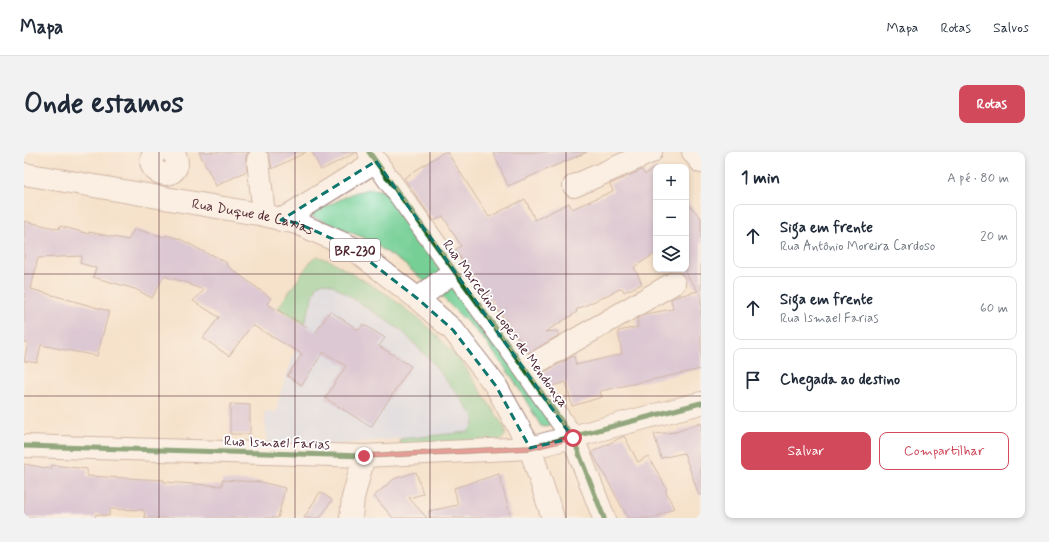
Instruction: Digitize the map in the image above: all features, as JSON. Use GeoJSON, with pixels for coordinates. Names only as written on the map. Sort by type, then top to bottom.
{"type":"FeatureCollection","features":[{"type":"Feature","properties":{"kind":"street"},"geometry":{"type":"LineString","coordinates":[[574,186],[651,152]]}},
{"type":"Feature","properties":{"kind":"street"},"geometry":{"type":"LineString","coordinates":[[693,152],[701,162]]}},
{"type":"Feature","properties":{"kind":"street"},"geometry":{"type":"LineString","coordinates":[[148,195],[168,157]]}},
{"type":"Feature","properties":{"kind":"street"},"geometry":{"type":"LineString","coordinates":[[258,160],[272,218],[372,157]]}},
{"type":"Feature","properties":{"kind":"street","name":"Rua Marcelino Lopes de Mendonça"},"geometry":{"type":"LineString","coordinates":[[372,157],[573,438],[604,518]]}},
{"type":"Feature","properties":{"kind":"street","name":"Rua Duque de Caxias"},"geometry":{"type":"LineString","coordinates":[[24,174],[148,195],[297,223],[351,247],[418,299],[452,330],[496,386],[530,448],[553,518]]}},
{"type":"Feature","properties":{"kind":"street"},"geometry":{"type":"LineString","coordinates":[[418,299],[454,271]]}},
{"type":"Feature","properties":{"kind":"street"},"geometry":{"type":"LineString","coordinates":[[525,369],[674,283]]}},
{"type":"Feature","properties":{"kind":"street","name":"Rua Ismael Farias"},"geometry":{"type":"LineString","coordinates":[[24,446],[364,456],[530,448],[573,438],[701,403]]}},
{"type":"Feature","properties":{"kind":"street"},"geometry":{"type":"LineString","coordinates":[[351,518],[353,498],[364,456]]}},
{"type":"Feature","properties":{"kind":"highlighted area"},"geometry":{"type":"Polygon","coordinates":[[[376,161],[573,438],[530,448],[496,386],[453,330],[418,299],[351,247],[297,223],[281,220],[376,161]]]}},
{"type":"Feature","properties":{"kind":"shaded area"},"geometry":{"type":"Polygon","coordinates":[[[324,282],[333,285],[402,331],[432,362],[473,415],[475,419],[472,428],[467,432],[269,451],[264,412],[277,412],[278,401],[317,285],[324,282]]]}},
{"type":"Feature","properties":{"kind":"green space"},"geometry":{"type":"Polygon","coordinates":[[[370,189],[380,190],[389,195],[551,420],[550,425],[546,427],[541,426],[512,377],[482,337],[436,291],[403,263],[367,239],[308,215],[356,192],[370,189]]]}},
{"type":"Feature","properties":{"kind":"green space"},"geometry":{"type":"Polygon","coordinates":[[[317,256],[331,261],[388,295],[431,329],[463,364],[505,428],[505,436],[496,445],[403,446],[400,443],[400,439],[467,432],[473,424],[473,415],[432,362],[402,331],[333,285],[324,282],[317,285],[304,324],[278,308],[312,259],[317,256]]]}},
{"type":"Feature","properties":{"kind":"building"},"geometry":{"type":"Polygon","coordinates":[[[199,152],[249,152],[246,155],[247,171],[216,186],[199,152]]]}},
{"type":"Feature","properties":{"kind":"building"},"geometry":{"type":"Polygon","coordinates":[[[267,152],[306,152],[272,169],[267,152]]]}},
{"type":"Feature","properties":{"kind":"building"},"geometry":{"type":"Polygon","coordinates":[[[312,152],[357,152],[321,170],[312,152]]]}},
{"type":"Feature","properties":{"kind":"building"},"geometry":{"type":"Polygon","coordinates":[[[444,152],[447,152],[489,217],[525,199],[535,220],[569,203],[572,209],[613,191],[610,184],[642,170],[645,175],[653,168],[653,255],[634,267],[642,284],[624,292],[622,288],[576,310],[577,312],[545,332],[556,331],[559,335],[529,353],[455,250],[461,246],[443,216],[434,221],[404,178],[444,152]]]}},
{"type":"Feature","properties":{"kind":"building"},"geometry":{"type":"Polygon","coordinates":[[[493,152],[587,152],[508,186],[493,152]]]}},
{"type":"Feature","properties":{"kind":"building"},"geometry":{"type":"Polygon","coordinates":[[[689,204],[701,218],[701,369],[600,391],[602,397],[572,406],[566,382],[552,386],[544,375],[544,372],[574,356],[576,365],[622,354],[618,331],[638,327],[637,319],[645,314],[673,309],[671,299],[698,291],[686,272],[689,272],[689,204]]]}},
{"type":"Feature","properties":{"kind":"building"},"geometry":{"type":"Polygon","coordinates":[[[24,221],[59,229],[60,226],[89,234],[89,232],[128,240],[134,229],[165,237],[166,235],[180,239],[227,263],[226,265],[271,298],[267,304],[316,332],[330,311],[359,330],[363,324],[385,338],[379,346],[411,366],[371,427],[325,398],[346,366],[323,352],[302,385],[287,376],[302,354],[252,325],[229,356],[203,338],[219,317],[193,301],[204,290],[190,285],[191,284],[164,276],[152,298],[135,289],[93,277],[96,268],[80,263],[82,256],[38,258],[31,289],[109,311],[97,356],[41,345],[37,363],[24,361],[28,343],[24,342],[24,221]]]}},
{"type":"Feature","properties":{"kind":"building"},"geometry":{"type":"Polygon","coordinates":[[[230,404],[250,405],[250,434],[230,434],[230,404]]]}},
{"type":"Feature","properties":{"kind":"building"},"geometry":{"type":"Polygon","coordinates":[[[701,423],[701,495],[699,495],[684,453],[661,458],[654,434],[676,432],[701,423]]]}},
{"type":"Feature","properties":{"kind":"building"},"geometry":{"type":"Polygon","coordinates":[[[624,436],[638,462],[648,456],[667,489],[665,490],[674,508],[654,518],[628,518],[592,452],[624,436]]]}},
{"type":"Feature","properties":{"kind":"building"},"geometry":{"type":"Polygon","coordinates":[[[24,464],[51,469],[52,465],[87,469],[87,476],[164,480],[164,482],[222,486],[222,480],[261,482],[285,488],[278,518],[145,518],[144,510],[110,509],[109,516],[96,514],[95,518],[24,518],[24,464]]]}},
{"type":"Feature","properties":{"kind":"building"},"geometry":{"type":"Polygon","coordinates":[[[416,472],[423,494],[409,498],[427,518],[393,518],[374,496],[394,479],[416,472]]]}},
{"type":"Feature","properties":{"kind":"building"},"geometry":{"type":"Polygon","coordinates":[[[499,474],[511,518],[429,518],[429,511],[458,505],[454,488],[499,474]]]}},
{"type":"Feature","properties":{"kind":"building"},"geometry":{"type":"Polygon","coordinates":[[[320,492],[332,500],[320,518],[304,518],[320,492]]]}},
{"type":"Feature","properties":{"kind":"cycle path"},"geometry":{"type":"LineString","coordinates":[[369,152],[573,438],[604,518]]}},
{"type":"Feature","properties":{"kind":"cycle path"},"geometry":{"type":"LineString","coordinates":[[24,446],[364,456],[530,448],[701,403]]}},
{"type":"Feature","properties":{"kind":"route"},"geometry":{"type":"LineString","coordinates":[[364,456],[530,448],[573,438]]}}]}
